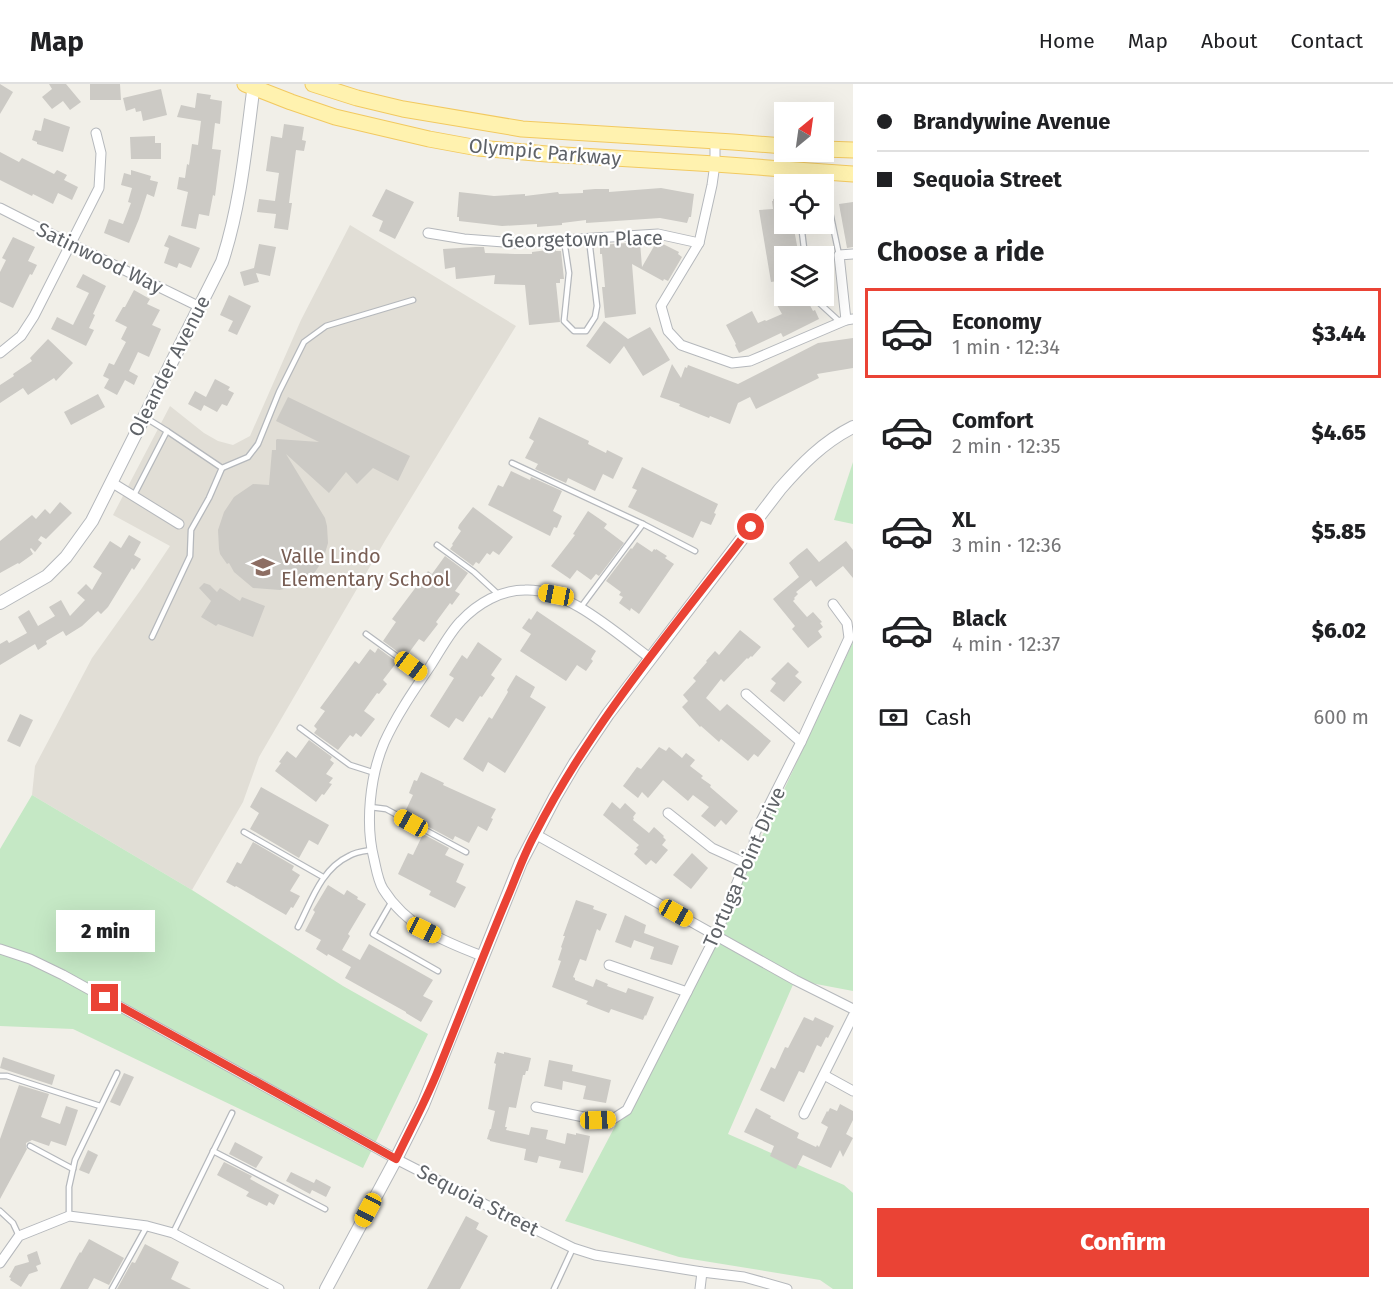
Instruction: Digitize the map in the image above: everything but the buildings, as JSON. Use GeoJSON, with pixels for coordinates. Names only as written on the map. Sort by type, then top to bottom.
{"type":"FeatureCollection","features":[{"type":"Feature","properties":{"kind":"main road","name":"Olympic Parkway"},"geometry":{"type":"LineString","coordinates":[[313,84],[403,109],[522,129],[774,145]]}},
{"type":"Feature","properties":{"kind":"main road","name":"Olympic Parkway"},"geometry":{"type":"LineString","coordinates":[[251,85],[335,117],[402,134],[468,146],[548,154],[853,174]]}},
{"type":"Feature","properties":{"kind":"main road"},"geometry":{"type":"LineString","coordinates":[[834,149],[853,150]]}},
{"type":"Feature","properties":{"kind":"street","name":"Oleander Avenue"},"geometry":{"type":"LineString","coordinates":[[0,603],[47,576],[66,556],[92,521],[222,262],[230,239],[242,174],[251,85]]}},
{"type":"Feature","properties":{"kind":"street"},"geometry":{"type":"LineString","coordinates":[[0,353],[21,336],[33,316],[99,188],[101,153],[96,133]]}},
{"type":"Feature","properties":{"kind":"street"},"geometry":{"type":"LineString","coordinates":[[715,141],[715,164],[699,243],[661,306],[668,331],[681,345],[732,363],[750,361],[846,320],[839,255],[853,254]]}},
{"type":"Feature","properties":{"kind":"street","name":"Satinwood Way"},"geometry":{"type":"LineString","coordinates":[[0,208],[200,307]]}},
{"type":"Feature","properties":{"kind":"street","name":"Georgetown Place"},"geometry":{"type":"LineString","coordinates":[[428,233],[464,239],[516,243],[658,234],[699,243]]}},
{"type":"Feature","properties":{"kind":"street"},"geometry":{"type":"LineString","coordinates":[[326,1289],[423,1105],[521,862],[575,763],[608,714],[780,489],[819,449],[853,427]]}},
{"type":"Feature","properties":{"kind":"street"},"geometry":{"type":"LineString","coordinates":[[111,482],[179,524]]}},
{"type":"Feature","properties":{"kind":"street"},"geometry":{"type":"LineString","coordinates":[[482,956],[424,930],[397,908],[381,887],[371,850],[368,817],[375,773],[384,744],[412,692],[460,621],[490,598],[527,589],[556,595],[580,607],[650,658]]}},
{"type":"Feature","properties":{"kind":"street","name":"Tortuga Point Drive"},"geometry":{"type":"LineString","coordinates":[[536,1107],[598,1120],[613,1119],[627,1110],[716,935],[754,844],[755,834],[849,638],[848,623],[833,604]]}},
{"type":"Feature","properties":{"kind":"street"},"geometry":{"type":"LineString","coordinates":[[746,694],[801,742]]}},
{"type":"Feature","properties":{"kind":"street"},"geometry":{"type":"LineString","coordinates":[[668,813],[712,848],[745,863]]}},
{"type":"Feature","properties":{"kind":"street"},"geometry":{"type":"LineString","coordinates":[[535,834],[795,980],[853,1009]]}},
{"type":"Feature","properties":{"kind":"street","name":"Sequoia Street"},"geometry":{"type":"LineString","coordinates":[[0,949],[30,959],[63,975],[396,1159],[573,1248],[595,1256],[744,1277],[785,1289]]}},
{"type":"Feature","properties":{"kind":"street"},"geometry":{"type":"LineString","coordinates":[[609,965],[687,992]]}},
{"type":"Feature","properties":{"kind":"street"},"geometry":{"type":"LineString","coordinates":[[804,1114],[853,1016]]}},
{"type":"Feature","properties":{"kind":"street"},"geometry":{"type":"LineString","coordinates":[[824,1075],[853,1091]]}},
{"type":"Feature","properties":{"kind":"street"},"geometry":{"type":"LineString","coordinates":[[0,1263],[19,1236],[69,1216],[147,1226],[173,1233],[279,1289]]}},
{"type":"Feature","properties":{"kind":"street"},"geometry":{"type":"LineString","coordinates":[[700,1289],[702,1272]]}},
{"type":"Feature","properties":{"kind":"lane"},"geometry":{"type":"LineString","coordinates":[[834,231],[839,255]]}},
{"type":"Feature","properties":{"kind":"lane"},"geometry":{"type":"LineString","coordinates":[[564,240],[569,273],[564,321],[574,331],[586,331],[596,317],[597,306],[589,239]]}},
{"type":"Feature","properties":{"kind":"lane"},"geometry":{"type":"LineString","coordinates":[[152,637],[190,556],[191,530],[222,468],[248,457],[258,444],[279,392],[304,342],[326,327],[413,300]]}},
{"type":"Feature","properties":{"kind":"lane"},"geometry":{"type":"LineString","coordinates":[[825,306],[846,320]]}},
{"type":"Feature","properties":{"kind":"lane"},"geometry":{"type":"LineString","coordinates":[[144,417],[222,468]]}},
{"type":"Feature","properties":{"kind":"lane"},"geometry":{"type":"LineString","coordinates":[[133,496],[167,431]]}},
{"type":"Feature","properties":{"kind":"lane"},"geometry":{"type":"LineString","coordinates":[[512,463],[695,551]]}},
{"type":"Feature","properties":{"kind":"lane"},"geometry":{"type":"LineString","coordinates":[[179,524],[191,530]]}},
{"type":"Feature","properties":{"kind":"lane"},"geometry":{"type":"LineString","coordinates":[[580,607],[643,524]]}},
{"type":"Feature","properties":{"kind":"lane"},"geometry":{"type":"LineString","coordinates":[[437,545],[474,572],[499,595]]}},
{"type":"Feature","properties":{"kind":"lane"},"geometry":{"type":"LineString","coordinates":[[366,634],[424,676]]}},
{"type":"Feature","properties":{"kind":"lane"},"geometry":{"type":"LineString","coordinates":[[300,728],[350,765],[375,773]]}},
{"type":"Feature","properties":{"kind":"lane"},"geometry":{"type":"LineString","coordinates":[[370,807],[386,809],[466,852]]}},
{"type":"Feature","properties":{"kind":"lane"},"geometry":{"type":"LineString","coordinates":[[244,832],[323,877]]}},
{"type":"Feature","properties":{"kind":"lane"},"geometry":{"type":"LineString","coordinates":[[298,927],[323,877],[336,864],[350,855],[371,850]]}},
{"type":"Feature","properties":{"kind":"lane"},"geometry":{"type":"LineString","coordinates":[[392,901],[373,934],[438,971]]}},
{"type":"Feature","properties":{"kind":"lane"},"geometry":{"type":"LineString","coordinates":[[69,1216],[69,1187],[75,1160],[117,1073]]}},
{"type":"Feature","properties":{"kind":"lane"},"geometry":{"type":"LineString","coordinates":[[0,1076],[7,1076],[100,1107]]}},
{"type":"Feature","properties":{"kind":"lane"},"geometry":{"type":"LineString","coordinates":[[173,1233],[232,1113]]}},
{"type":"Feature","properties":{"kind":"lane"},"geometry":{"type":"LineString","coordinates":[[30,1146],[73,1169]]}},
{"type":"Feature","properties":{"kind":"lane"},"geometry":{"type":"LineString","coordinates":[[213,1151],[325,1209]]}},
{"type":"Feature","properties":{"kind":"lane"},"geometry":{"type":"LineString","coordinates":[[0,1211],[13,1223],[19,1236]]}},
{"type":"Feature","properties":{"kind":"lane"},"geometry":{"type":"LineString","coordinates":[[112,1289],[147,1226]]}},
{"type":"Feature","properties":{"kind":"lane"},"geometry":{"type":"LineString","coordinates":[[554,1289],[573,1248]]}},
{"type":"Feature","properties":{"kind":"shaded area","name":"Valle Lindo Elementary School"},"geometry":{"type":"Polygon","coordinates":[[[350,225],[516,326],[386,539],[259,757],[243,802],[192,890],[32,795],[35,766],[92,658],[170,546],[113,515],[170,406],[218,441],[233,445],[250,436],[301,320],[350,225]]]}},
{"type":"Feature","properties":{"kind":"green space"},"geometry":{"type":"Polygon","coordinates":[[[853,462],[853,524],[834,520],[853,462]]]}},
{"type":"Feature","properties":{"kind":"green space"},"geometry":{"type":"Polygon","coordinates":[[[853,642],[853,991],[795,980],[728,1134],[844,1185],[853,1193],[853,1289],[833,1289],[820,1280],[679,1257],[565,1221],[716,935],[853,642]]]}},
{"type":"Feature","properties":{"kind":"green space"},"geometry":{"type":"Polygon","coordinates":[[[32,795],[192,890],[343,986],[428,1034],[363,1168],[73,1029],[0,1026],[0,849],[32,795]]]}},
{"type":"Feature","properties":{"kind":"place","name":"Valle Lindo Elementary School"},"geometry":{"type":"Point","coordinates":[263,567]}},
{"type":"Feature","properties":{"kind":"route"},"geometry":{"type":"LineString","coordinates":[[105,998],[396,1159],[437,1073],[521,862],[555,797],[608,714],[751,527]]}}]}
